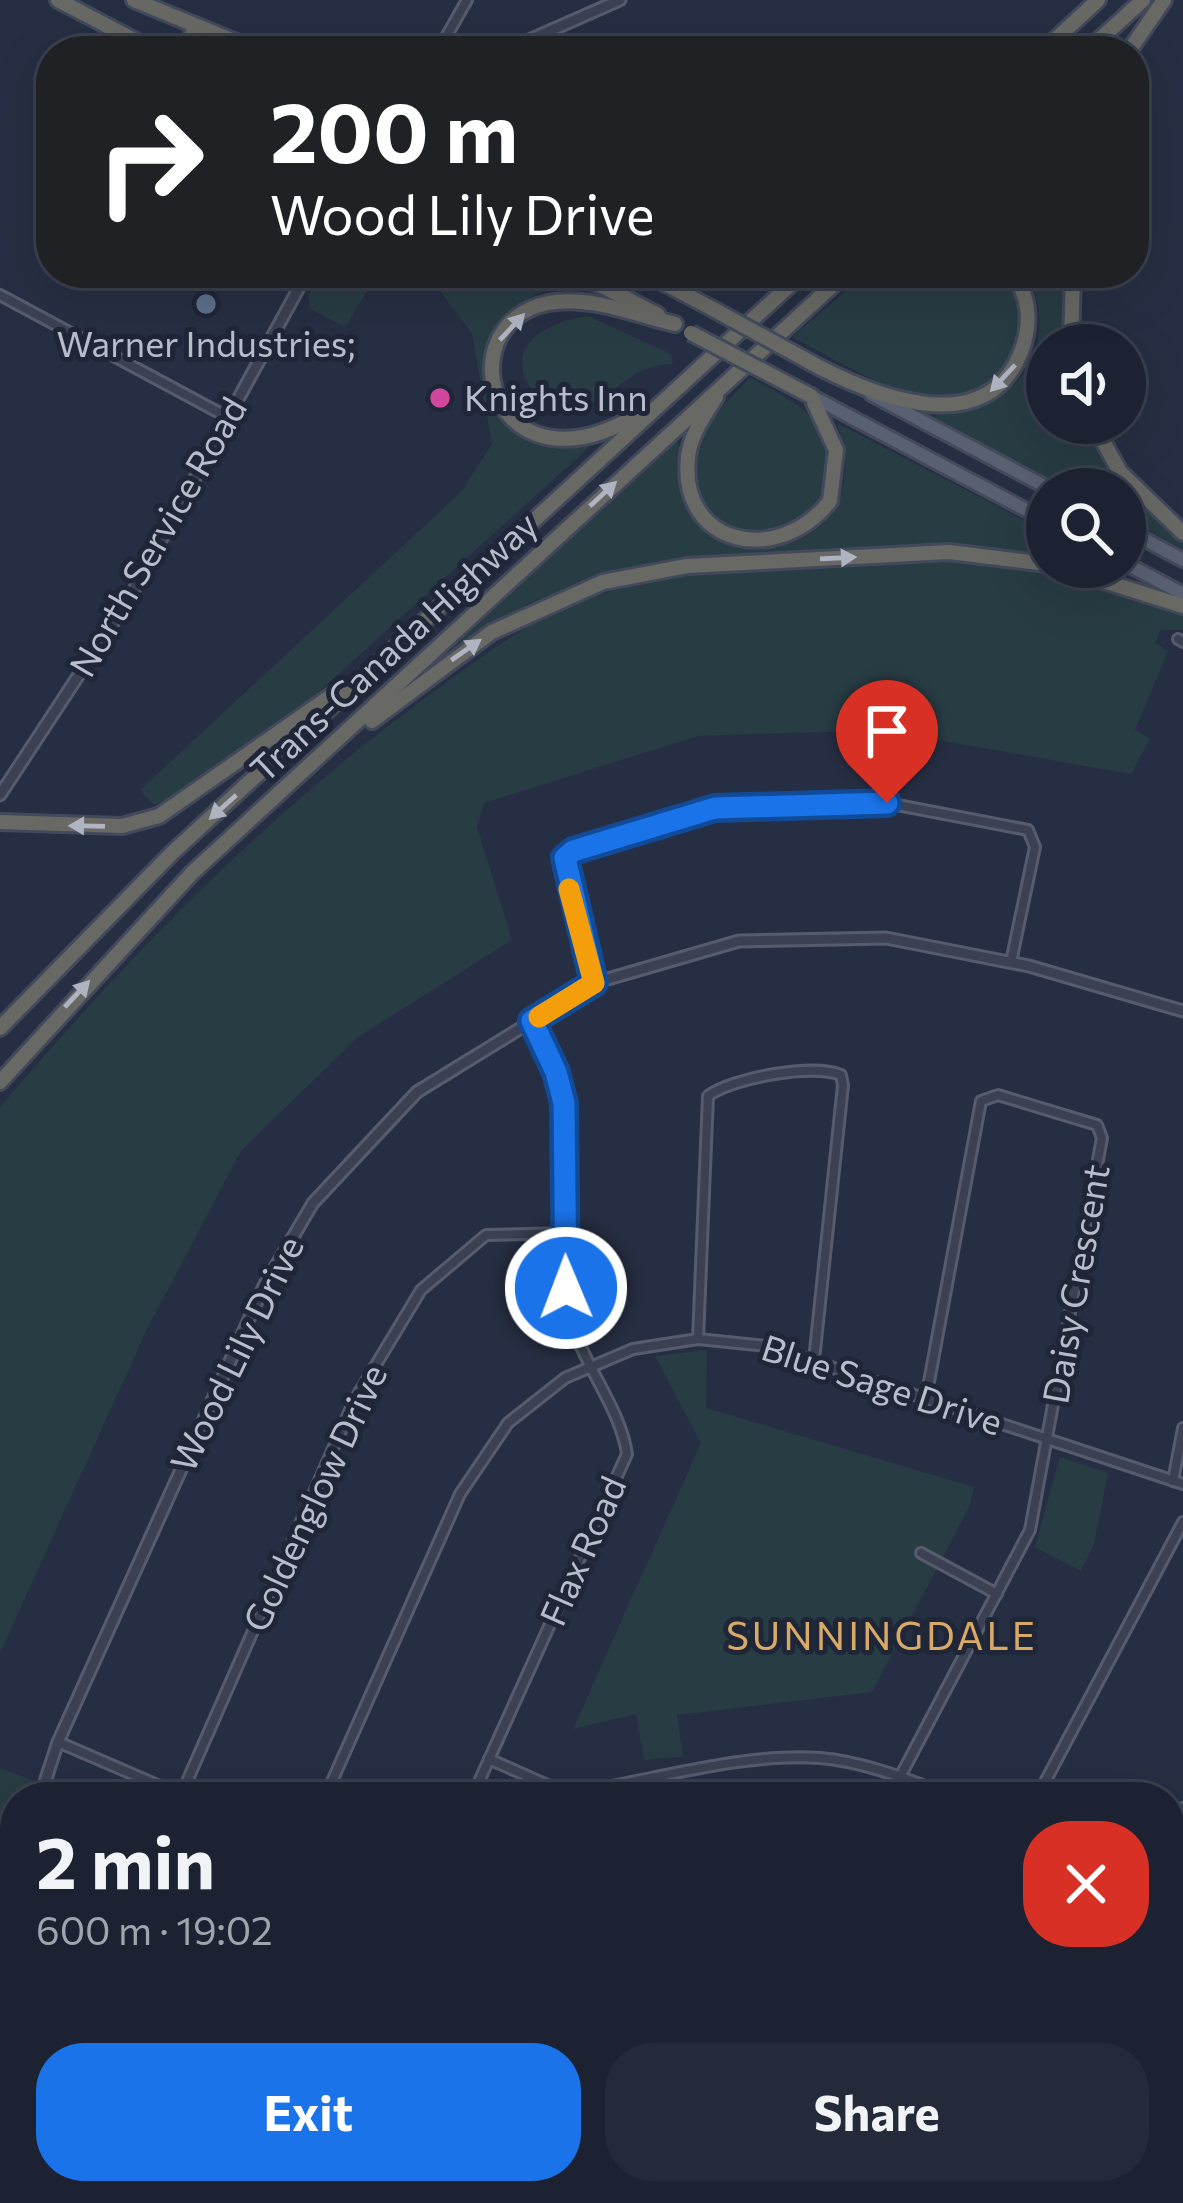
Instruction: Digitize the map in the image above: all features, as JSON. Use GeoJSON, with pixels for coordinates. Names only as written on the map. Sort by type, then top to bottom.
{"type":"FeatureCollection","features":[{"type":"Feature","properties":{"kind":"highway"},"geometry":{"type":"LineString","coordinates":[[58,0],[126,36]]}},
{"type":"Feature","properties":{"kind":"highway"},"geometry":{"type":"LineString","coordinates":[[131,0],[197,36]]}},
{"type":"Feature","properties":{"kind":"highway"},"geometry":{"type":"LineString","coordinates":[[131,0],[221,36]]}},
{"type":"Feature","properties":{"kind":"highway"},"geometry":{"type":"LineString","coordinates":[[1059,36],[1098,0]]}},
{"type":"Feature","properties":{"kind":"highway"},"geometry":{"type":"LineString","coordinates":[[1104,36],[1143,0]]}},
{"type":"Feature","properties":{"kind":"highway"},"geometry":{"type":"LineString","coordinates":[[1139,36],[1164,0]]}},
{"type":"Feature","properties":{"kind":"highway"},"geometry":{"type":"LineString","coordinates":[[606,288],[811,396],[836,450],[838,469],[830,501],[791,537],[745,540],[724,532],[692,494],[688,468],[693,438],[724,383]]}},
{"type":"Feature","properties":{"kind":"highway"},"geometry":{"type":"LineString","coordinates":[[673,288],[856,386],[933,406],[987,395],[1015,368],[1030,331],[1022,288]]}},
{"type":"Feature","properties":{"kind":"highway"},"geometry":{"type":"LineString","coordinates":[[689,288],[709,307]]}},
{"type":"Feature","properties":{"kind":"highway"},"geometry":{"type":"LineString","coordinates":[[754,319],[775,288]]}},
{"type":"Feature","properties":{"kind":"highway","name":"Trans-Canada Highway"},"geometry":{"type":"LineString","coordinates":[[0,1028],[171,854],[787,288]]}},
{"type":"Feature","properties":{"kind":"highway","name":"Trans-Canada Highway"},"geometry":{"type":"LineString","coordinates":[[0,1082],[192,872],[831,288]]}},
{"type":"Feature","properties":{"kind":"highway"},"geometry":{"type":"LineString","coordinates":[[1072,324],[1073,288]]}},
{"type":"Feature","properties":{"kind":"highway"},"geometry":{"type":"LineString","coordinates":[[674,392],[607,432],[562,442],[530,434],[518,424],[496,396],[492,378],[493,358],[505,331],[529,309],[551,302],[594,305],[675,324]]}},
{"type":"Feature","properties":{"kind":"highway"},"geometry":{"type":"LineString","coordinates":[[1105,444],[1120,472],[1183,533]]}},
{"type":"Feature","properties":{"kind":"highway"},"geometry":{"type":"LineString","coordinates":[[306,772],[492,632],[603,582],[687,566],[950,552],[1026,561]]}},
{"type":"Feature","properties":{"kind":"highway"},"geometry":{"type":"LineString","coordinates":[[1124,588],[1183,607]]}},
{"type":"Feature","properties":{"kind":"highway"},"geometry":{"type":"LineString","coordinates":[[0,822],[122,826],[159,816],[237,766],[400,645]]}},
{"type":"Feature","properties":{"kind":"main road"},"geometry":{"type":"LineString","coordinates":[[856,386],[1026,476]]}},
{"type":"Feature","properties":{"kind":"main road"},"geometry":{"type":"LineString","coordinates":[[811,396],[1026,510]]}},
{"type":"Feature","properties":{"kind":"main road"},"geometry":{"type":"LineString","coordinates":[[1146,540],[1183,560]]}},
{"type":"Feature","properties":{"kind":"main road"},"geometry":{"type":"LineString","coordinates":[[1146,574],[1183,594]]}},
{"type":"Feature","properties":{"kind":"street"},"geometry":{"type":"LineString","coordinates":[[446,36],[466,0]]}},
{"type":"Feature","properties":{"kind":"street"},"geometry":{"type":"LineString","coordinates":[[545,36],[620,0]]}},
{"type":"Feature","properties":{"kind":"street","name":"North Service Road"},"geometry":{"type":"LineString","coordinates":[[0,796],[130,597],[299,288]]}},
{"type":"Feature","properties":{"kind":"street"},"geometry":{"type":"LineString","coordinates":[[0,295],[229,418]]}},
{"type":"Feature","properties":{"kind":"street"},"geometry":{"type":"LineString","coordinates":[[594,983],[565,858],[573,851],[715,808],[887,803],[1028,830],[1035,848],[1011,962]]}},
{"type":"Feature","properties":{"kind":"street","name":"Wood Lily Drive"},"geometry":{"type":"LineString","coordinates":[[45,1782],[58,1742],[235,1342],[307,1211],[407,1099],[594,983],[739,940],[878,937],[1011,962],[1183,1010]]}},
{"type":"Feature","properties":{"kind":"street","name":"Flax Road"},"geometry":{"type":"LineString","coordinates":[[479,1782],[627,1454],[624,1435],[588,1365],[568,1302],[562,1087],[532,1021]]}},
{"type":"Feature","properties":{"kind":"street"},"geometry":{"type":"LineString","coordinates":[[698,1339],[708,1096],[768,1075],[830,1071],[841,1075],[844,1085],[814,1360]]}},
{"type":"Feature","properties":{"kind":"street","name":"Daisy Crescent"},"geometry":{"type":"LineString","coordinates":[[926,1398],[981,1101],[998,1095],[1092,1122],[1101,1128],[1102,1138],[1048,1438]]}},
{"type":"Feature","properties":{"kind":"street","name":"Goldenglow Drive"},"geometry":{"type":"LineString","coordinates":[[188,1782],[354,1401],[421,1290],[486,1235],[565,1233]]}},
{"type":"Feature","properties":{"kind":"street","name":"Blue Sage Drive"},"geometry":{"type":"LineString","coordinates":[[332,1782],[474,1467],[521,1410],[588,1365],[651,1344],[698,1339],[751,1342],[1178,1483]]}},
{"type":"Feature","properties":{"kind":"street"},"geometry":{"type":"LineString","coordinates":[[1178,1483],[1183,1428]]}},
{"type":"Feature","properties":{"kind":"street"},"geometry":{"type":"LineString","coordinates":[[900,1777],[1030,1530],[1048,1438]]}},
{"type":"Feature","properties":{"kind":"street"},"geometry":{"type":"LineString","coordinates":[[1045,1782],[1183,1522]]}},
{"type":"Feature","properties":{"kind":"street"},"geometry":{"type":"LineString","coordinates":[[921,1553],[997,1594]]}},
{"type":"Feature","properties":{"kind":"street"},"geometry":{"type":"LineString","coordinates":[[58,1742],[150,1782]]}},
{"type":"Feature","properties":{"kind":"street"},"geometry":{"type":"LineString","coordinates":[[635,1782],[792,1758],[837,1760],[914,1782]]}},
{"type":"Feature","properties":{"kind":"street"},"geometry":{"type":"LineString","coordinates":[[489,1759],[545,1782]]}},
{"type":"Feature","properties":{"kind":"shaded area"},"geometry":{"type":"Polygon","coordinates":[[[312,288],[370,288],[345,327],[310,309],[312,288]]]}},
{"type":"Feature","properties":{"kind":"shaded area"},"geometry":{"type":"Polygon","coordinates":[[[438,288],[562,288],[539,293],[512,310],[494,343],[494,361],[507,398],[531,432],[595,442],[303,706],[187,792],[154,805],[140,790],[461,492],[492,444],[472,334],[438,288]]]}},
{"type":"Feature","properties":{"kind":"shaded area"},"geometry":{"type":"Polygon","coordinates":[[[849,288],[1015,288],[1024,316],[1023,338],[1014,360],[991,384],[965,396],[936,398],[906,392],[792,337],[849,288]]]}},
{"type":"Feature","properties":{"kind":"shaded area"},"geometry":{"type":"Polygon","coordinates":[[[1033,288],[1066,288],[1067,324],[1039,324],[1033,288]]]}},
{"type":"Feature","properties":{"kind":"shaded area"},"geometry":{"type":"Polygon","coordinates":[[[588,316],[671,354],[673,364],[640,372],[590,404],[548,411],[526,380],[524,353],[550,327],[588,316]]]}},
{"type":"Feature","properties":{"kind":"shaded area"},"geometry":{"type":"Polygon","coordinates":[[[1026,370],[1026,444],[1097,444],[1111,468],[1029,468],[934,418],[992,400],[1026,370]]]}},
{"type":"Feature","properties":{"kind":"shaded area"},"geometry":{"type":"Polygon","coordinates":[[[750,377],[808,414],[824,439],[827,456],[827,476],[818,505],[799,523],[775,532],[749,531],[724,522],[705,505],[694,480],[699,440],[750,377]]]}},
{"type":"Feature","properties":{"kind":"shaded area"},"geometry":{"type":"Polygon","coordinates":[[[837,423],[1026,521],[1026,553],[919,545],[631,567],[530,602],[434,665],[677,441],[692,509],[714,533],[751,547],[790,543],[824,522],[843,485],[844,454],[837,423]]]}},
{"type":"Feature","properties":{"kind":"shaded area"},"geometry":{"type":"Polygon","coordinates":[[[1146,510],[1183,541],[1183,549],[1146,529],[1146,510]]]}},
{"type":"Feature","properties":{"kind":"shaded area"},"geometry":{"type":"Polygon","coordinates":[[[949,560],[1026,570],[1026,588],[1107,588],[1183,615],[1183,630],[1161,630],[1155,643],[1168,651],[1135,730],[1150,739],[1131,774],[881,730],[698,736],[484,803],[477,827],[512,940],[358,1037],[241,1151],[147,1329],[0,1653],[0,1107],[149,942],[254,839],[366,743],[477,660],[533,624],[615,590],[757,567],[949,560]]]}},
{"type":"Feature","properties":{"kind":"shaded area"},"geometry":{"type":"Polygon","coordinates":[[[707,1350],[706,1408],[974,1487],[969,1507],[872,1692],[677,1715],[683,1757],[644,1760],[636,1714],[573,1729],[701,1443],[655,1356],[707,1350]]]}},
{"type":"Feature","properties":{"kind":"shaded area"},"geometry":{"type":"Polygon","coordinates":[[[1060,1457],[1108,1473],[1094,1544],[1081,1571],[1035,1547],[1060,1457]]]}},
{"type":"Feature","properties":{"kind":"shaded area"},"geometry":{"type":"Polygon","coordinates":[[[0,1768],[33,1780],[33,1782],[0,1782],[0,1768]]]}},
{"type":"Feature","properties":{"kind":"slow traffic"},"geometry":{"type":"LineString","coordinates":[[539,1017],[594,983],[569,889]]}},
{"type":"Feature","properties":{"kind":"place","name":"Warner Industries;"},"geometry":{"type":"Point","coordinates":[206,304]}},
{"type":"Feature","properties":{"kind":"place","name":"Knights Inn"},"geometry":{"type":"Point","coordinates":[440,398]}},
{"type":"Feature","properties":{"kind":"district","name":"SUNNINGDALE"},"geometry":{"type":"Point","coordinates":[882,1636]}},
{"type":"Feature","properties":{"kind":"route"},"geometry":{"type":"LineString","coordinates":[[566,1288],[562,1087],[532,1021],[594,983],[564,871],[565,858],[573,851],[715,808],[887,803]]}}]}
